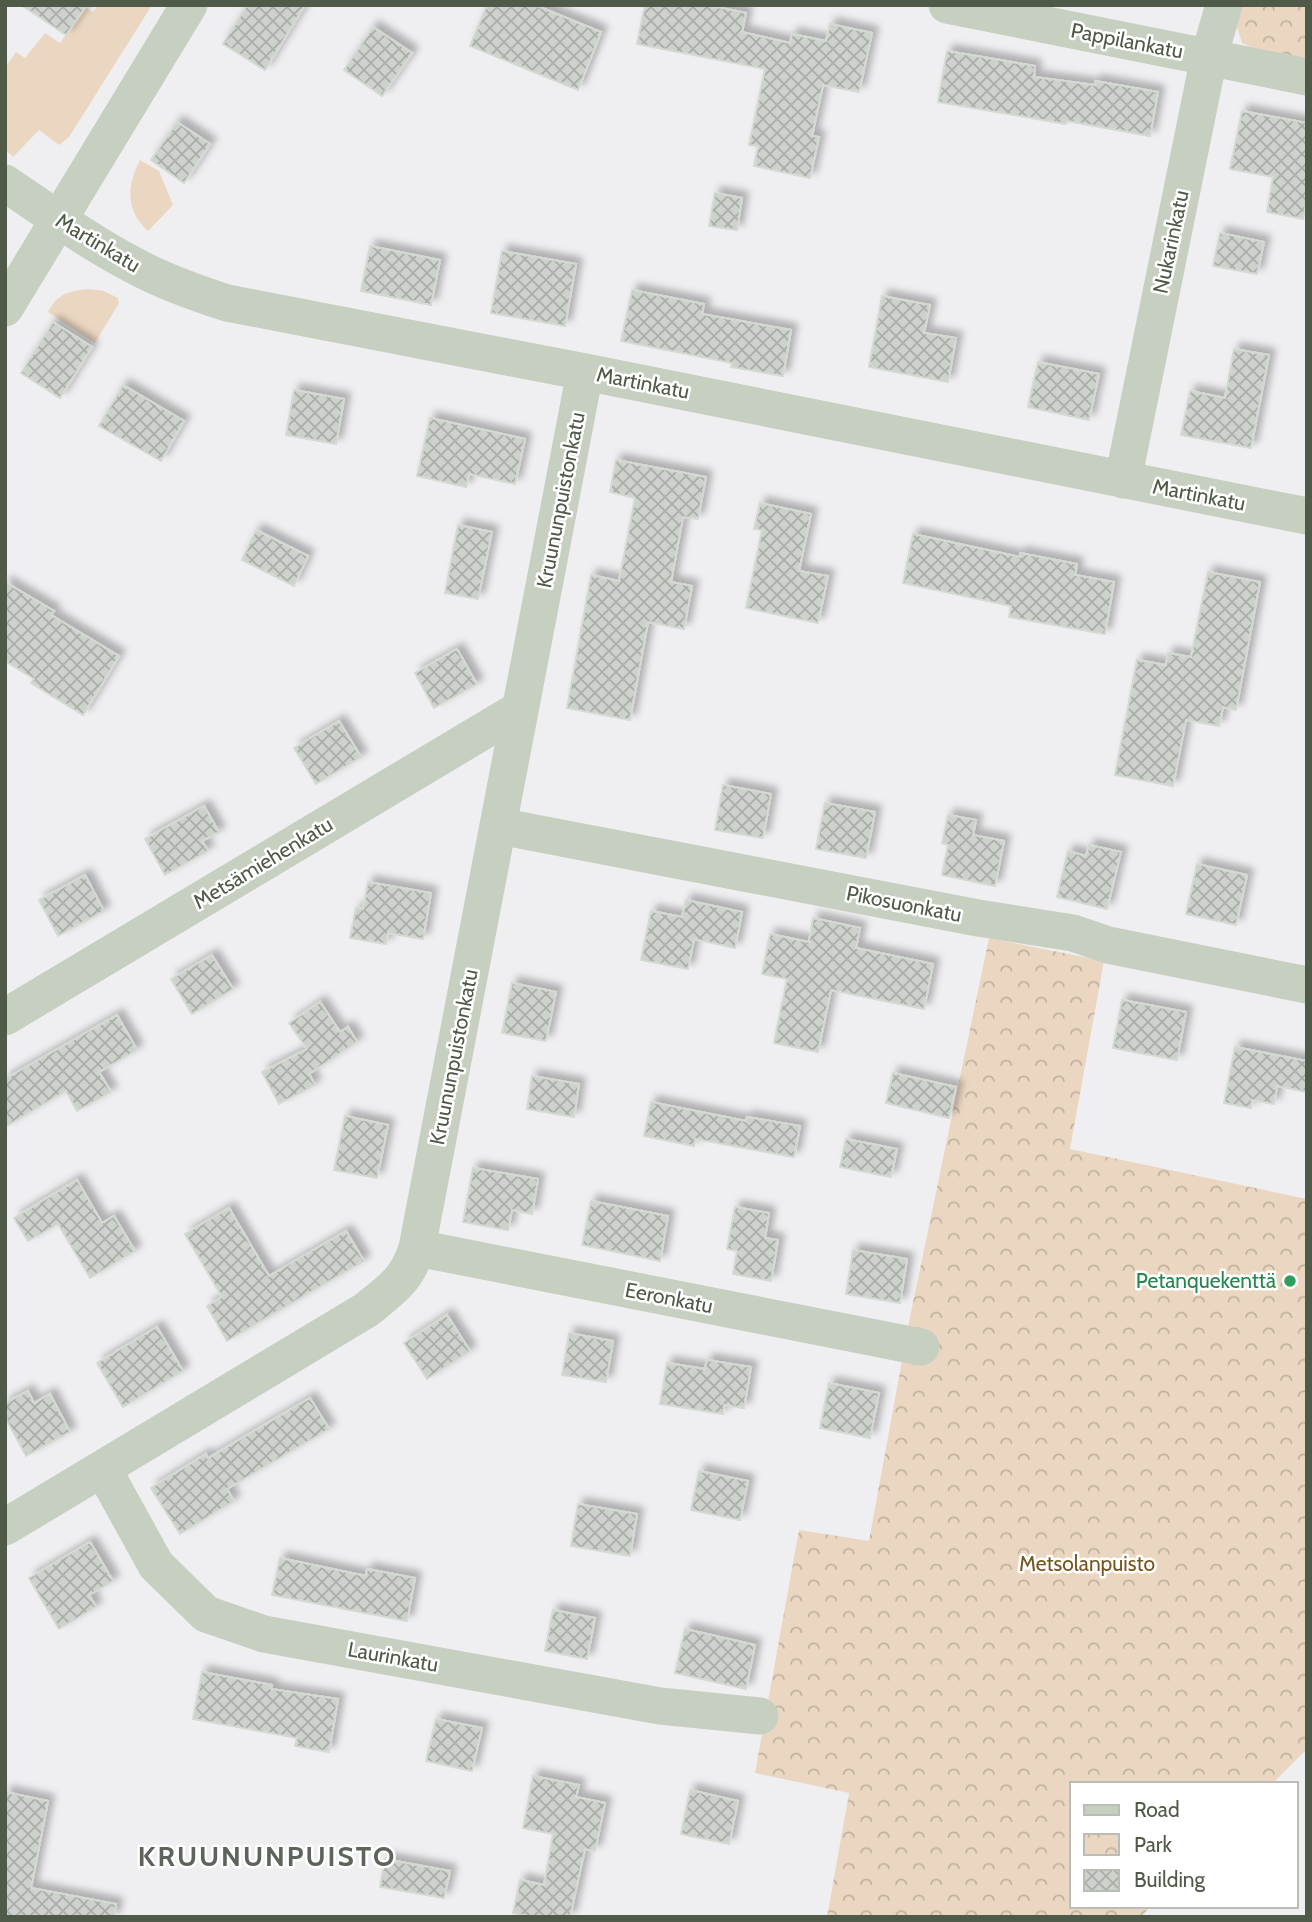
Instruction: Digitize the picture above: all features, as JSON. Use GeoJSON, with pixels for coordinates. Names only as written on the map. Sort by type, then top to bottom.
{"type":"FeatureCollection","features":[{"type":"Feature","properties":{"kind":"street"},"geometry":{"type":"LineString","coordinates":[[5,308],[189,5]]}},
{"type":"Feature","properties":{"kind":"street","name":"Pappilankatu"},"geometry":{"type":"LineString","coordinates":[[947,5],[1307,77]]}},
{"type":"Feature","properties":{"kind":"street","name":"Nukarinkatu"},"geometry":{"type":"LineString","coordinates":[[1123,480],[1209,57],[1224,5]]}},
{"type":"Feature","properties":{"kind":"street","name":"Martinkatu"},"geometry":{"type":"LineString","coordinates":[[5,183],[58,220],[138,268],[227,303],[1307,516]]}},
{"type":"Feature","properties":{"kind":"street","name":"Kruununpuistonkatu"},"geometry":{"type":"LineString","coordinates":[[5,1527],[366,1310],[397,1286],[411,1268],[499,826],[585,372]]}},
{"type":"Feature","properties":{"kind":"street","name":"Metsämiehenkatu"},"geometry":{"type":"LineString","coordinates":[[5,1017],[520,709]]}},
{"type":"Feature","properties":{"kind":"street","name":"Pikosuonkatu"},"geometry":{"type":"LineString","coordinates":[[499,826],[978,918],[1073,933],[1108,945],[1307,985]]}},
{"type":"Feature","properties":{"kind":"street","name":"Eeronkatu"},"geometry":{"type":"LineString","coordinates":[[417,1248],[920,1347]]}},
{"type":"Feature","properties":{"kind":"street","name":"Laurinkatu"},"geometry":{"type":"LineString","coordinates":[[103,1469],[156,1565],[206,1614],[264,1634],[660,1706],[761,1716]]}},
{"type":"Feature","properties":{"kind":"green space"},"geometry":{"type":"Polygon","coordinates":[[[98,5],[152,5],[69,137],[59,145],[39,130],[13,157],[5,149],[5,68],[16,52],[25,58],[45,33],[60,43],[85,7],[93,12],[98,5]]]}},
{"type":"Feature","properties":{"kind":"green space"},"geometry":{"type":"Polygon","coordinates":[[[1241,5],[1307,5],[1307,59],[1253,48],[1242,43],[1236,24],[1241,5]]]}},
{"type":"Feature","properties":{"kind":"green space"},"geometry":{"type":"Polygon","coordinates":[[[140,160],[159,171],[173,205],[148,231],[135,215],[130,197],[140,160]]]}},
{"type":"Feature","properties":{"kind":"green space"},"geometry":{"type":"Polygon","coordinates":[[[89,289],[104,291],[118,298],[119,303],[95,343],[48,312],[64,294],[89,289]]]}},
{"type":"Feature","properties":{"kind":"green space","name":"Metsolanpuisto"},"geometry":{"type":"Polygon","coordinates":[[[989,938],[1104,961],[1070,1149],[1307,1199],[1307,1749],[1274,1782],[1070,1782],[1070,1908],[1149,1908],[1141,1917],[827,1917],[849,1793],[755,1773],[799,1530],[869,1541],[910,1317],[989,938]]]}},
{"type":"Feature","properties":{"kind":"building"},"geometry":{"type":"Polygon","coordinates":[[[21,5],[87,5],[66,35],[21,5]]]}},
{"type":"Feature","properties":{"kind":"building"},"geometry":{"type":"Polygon","coordinates":[[[247,5],[305,5],[265,70],[223,44],[247,5]]]}},
{"type":"Feature","properties":{"kind":"building"},"geometry":{"type":"Polygon","coordinates":[[[487,5],[535,5],[601,32],[578,90],[470,46],[487,5]]]}},
{"type":"Feature","properties":{"kind":"building"},"geometry":{"type":"Polygon","coordinates":[[[645,5],[708,5],[746,13],[742,32],[790,43],[792,34],[826,41],[830,24],[872,33],[859,92],[823,85],[812,136],[819,137],[810,178],[754,166],[758,146],[749,145],[765,69],[637,44],[645,5]]]}},
{"type":"Feature","properties":{"kind":"building"},"geometry":{"type":"Polygon","coordinates":[[[373,27],[412,53],[382,96],[344,70],[373,27]]]}},
{"type":"Feature","properties":{"kind":"building"},"geometry":{"type":"Polygon","coordinates":[[[947,51],[1035,66],[1034,77],[1095,85],[1095,81],[1158,92],[1150,136],[938,102],[947,51]]]}},
{"type":"Feature","properties":{"kind":"building"},"geometry":{"type":"Polygon","coordinates":[[[1242,111],[1307,123],[1307,198],[1303,219],[1267,212],[1273,177],[1230,169],[1242,111]]]}},
{"type":"Feature","properties":{"kind":"building"},"geometry":{"type":"Polygon","coordinates":[[[177,122],[210,144],[184,183],[151,160],[177,122]]]}},
{"type":"Feature","properties":{"kind":"building"},"geometry":{"type":"Polygon","coordinates":[[[715,193],[742,198],[737,230],[709,226],[715,193]]]}},
{"type":"Feature","properties":{"kind":"building"},"geometry":{"type":"Polygon","coordinates":[[[1220,233],[1264,242],[1257,274],[1213,266],[1220,233]]]}},
{"type":"Feature","properties":{"kind":"building"},"geometry":{"type":"Polygon","coordinates":[[[370,246],[440,260],[431,305],[361,291],[370,246]]]}},
{"type":"Feature","properties":{"kind":"building"},"geometry":{"type":"Polygon","coordinates":[[[502,251],[576,264],[565,326],[491,313],[502,251]]]}},
{"type":"Feature","properties":{"kind":"building"},"geometry":{"type":"Polygon","coordinates":[[[632,290],[704,304],[702,314],[791,330],[783,376],[731,367],[732,363],[621,341],[632,290]]]}},
{"type":"Feature","properties":{"kind":"building"},"geometry":{"type":"Polygon","coordinates":[[[882,296],[930,305],[924,333],[956,338],[948,382],[869,367],[882,296]]]}},
{"type":"Feature","properties":{"kind":"building"},"geometry":{"type":"Polygon","coordinates":[[[53,322],[92,347],[60,398],[21,373],[53,322]]]}},
{"type":"Feature","properties":{"kind":"building"},"geometry":{"type":"Polygon","coordinates":[[[1234,349],[1269,355],[1251,448],[1181,435],[1190,391],[1225,398],[1234,349]]]}},
{"type":"Feature","properties":{"kind":"building"},"geometry":{"type":"Polygon","coordinates":[[[1038,362],[1099,374],[1089,420],[1028,407],[1038,362]]]}},
{"type":"Feature","properties":{"kind":"building"},"geometry":{"type":"Polygon","coordinates":[[[123,385],[184,421],[161,461],[99,426],[123,385]]]}},
{"type":"Feature","properties":{"kind":"building"},"geometry":{"type":"Polygon","coordinates":[[[294,390],[344,399],[336,444],[286,435],[294,390]]]}},
{"type":"Feature","properties":{"kind":"building"},"geometry":{"type":"Polygon","coordinates":[[[430,418],[525,439],[515,484],[469,474],[466,487],[417,476],[430,418]]]}},
{"type":"Feature","properties":{"kind":"building"},"geometry":{"type":"Polygon","coordinates":[[[616,460],[706,477],[698,519],[683,517],[671,582],[692,586],[684,629],[648,622],[630,720],[567,708],[591,575],[619,581],[635,498],[610,492],[616,460]]]}},
{"type":"Feature","properties":{"kind":"building"},"geometry":{"type":"Polygon","coordinates":[[[760,503],[811,514],[799,571],[828,576],[818,623],[746,608],[762,530],[754,529],[760,503]]]}},
{"type":"Feature","properties":{"kind":"building"},"geometry":{"type":"Polygon","coordinates":[[[458,525],[492,532],[478,599],[445,593],[458,525]]]}},
{"type":"Feature","properties":{"kind":"building"},"geometry":{"type":"Polygon","coordinates":[[[256,530],[308,556],[294,586],[242,560],[256,530]]]}},
{"type":"Feature","properties":{"kind":"building"},"geometry":{"type":"Polygon","coordinates":[[[913,534],[1020,557],[1020,553],[1077,564],[1075,575],[1114,582],[1105,634],[1009,617],[1011,606],[903,583],[913,534]]]}},
{"type":"Feature","properties":{"kind":"building"},"geometry":{"type":"Polygon","coordinates":[[[1208,572],[1260,582],[1236,710],[1223,707],[1219,726],[1186,720],[1173,786],[1115,775],[1137,660],[1166,665],[1168,653],[1191,657],[1208,572]]]}},
{"type":"Feature","properties":{"kind":"building"},"geometry":{"type":"Polygon","coordinates":[[[5,582],[54,611],[51,615],[119,656],[83,715],[31,683],[34,679],[5,661],[5,582]]]}},
{"type":"Feature","properties":{"kind":"building"},"geometry":{"type":"Polygon","coordinates":[[[457,649],[477,684],[434,708],[415,673],[457,649]]]}},
{"type":"Feature","properties":{"kind":"building"},"geometry":{"type":"Polygon","coordinates":[[[339,721],[361,757],[316,784],[294,748],[339,721]]]}},
{"type":"Feature","properties":{"kind":"building"},"geometry":{"type":"Polygon","coordinates":[[[723,785],[771,794],[763,838],[715,830],[723,785]]]}},
{"type":"Feature","properties":{"kind":"building"},"geometry":{"type":"Polygon","coordinates":[[[825,803],[875,812],[866,858],[816,849],[825,803]]]}},
{"type":"Feature","properties":{"kind":"building"},"geometry":{"type":"Polygon","coordinates":[[[204,806],[219,832],[202,841],[208,851],[165,875],[145,839],[204,806]]]}},
{"type":"Feature","properties":{"kind":"building"},"geometry":{"type":"Polygon","coordinates":[[[948,815],[976,820],[973,835],[1004,841],[995,886],[942,875],[948,845],[942,843],[948,815]]]}},
{"type":"Feature","properties":{"kind":"building"},"geometry":{"type":"Polygon","coordinates":[[[1089,845],[1121,852],[1107,909],[1057,897],[1068,851],[1086,856],[1089,845]]]}},
{"type":"Feature","properties":{"kind":"building"},"geometry":{"type":"Polygon","coordinates":[[[1197,864],[1247,875],[1236,925],[1186,914],[1197,864]]]}},
{"type":"Feature","properties":{"kind":"building"},"geometry":{"type":"Polygon","coordinates":[[[85,875],[104,911],[58,936],[39,900],[85,875]]]}},
{"type":"Feature","properties":{"kind":"building"},"geometry":{"type":"Polygon","coordinates":[[[368,882],[431,893],[423,939],[388,933],[386,944],[350,938],[356,908],[363,909],[368,882]]]}},
{"type":"Feature","properties":{"kind":"building"},"geometry":{"type":"Polygon","coordinates":[[[686,900],[742,912],[735,948],[694,939],[688,969],[641,960],[651,911],[682,917],[686,900]]]}},
{"type":"Feature","properties":{"kind":"building"},"geometry":{"type":"Polygon","coordinates":[[[813,918],[860,928],[856,948],[933,964],[924,1009],[831,990],[818,1052],[774,1043],[787,979],[762,974],[770,934],[809,942],[813,918]]]}},
{"type":"Feature","properties":{"kind":"building"},"geometry":{"type":"Polygon","coordinates":[[[212,955],[233,989],[192,1014],[171,979],[212,955]]]}},
{"type":"Feature","properties":{"kind":"building"},"geometry":{"type":"Polygon","coordinates":[[[512,983],[556,992],[546,1041],[502,1033],[512,983]]]}},
{"type":"Feature","properties":{"kind":"building"},"geometry":{"type":"Polygon","coordinates":[[[1122,1000],[1186,1012],[1177,1060],[1113,1048],[1122,1000]]]}},
{"type":"Feature","properties":{"kind":"building"},"geometry":{"type":"Polygon","coordinates":[[[320,1002],[340,1032],[348,1027],[357,1042],[309,1074],[315,1085],[279,1104],[262,1072],[307,1049],[289,1023],[320,1002]]]}},
{"type":"Feature","properties":{"kind":"building"},"geometry":{"type":"Polygon","coordinates":[[[117,1015],[137,1050],[99,1072],[111,1092],[77,1111],[66,1091],[5,1127],[5,1079],[117,1015]]]}},
{"type":"Feature","properties":{"kind":"building"},"geometry":{"type":"Polygon","coordinates":[[[1235,1047],[1307,1061],[1307,1092],[1277,1086],[1274,1104],[1252,1100],[1251,1108],[1224,1103],[1235,1047]]]}},
{"type":"Feature","properties":{"kind":"building"},"geometry":{"type":"Polygon","coordinates":[[[893,1073],[956,1087],[949,1118],[886,1103],[893,1073]]]}},
{"type":"Feature","properties":{"kind":"building"},"geometry":{"type":"Polygon","coordinates":[[[532,1076],[579,1084],[574,1117],[527,1109],[532,1076]]]}},
{"type":"Feature","properties":{"kind":"building"},"geometry":{"type":"Polygon","coordinates":[[[651,1102],[746,1121],[747,1117],[800,1126],[794,1157],[695,1139],[694,1146],[644,1136],[651,1102]]]}},
{"type":"Feature","properties":{"kind":"building"},"geometry":{"type":"Polygon","coordinates":[[[345,1116],[388,1125],[377,1178],[334,1170],[345,1116]]]}},
{"type":"Feature","properties":{"kind":"building"},"geometry":{"type":"Polygon","coordinates":[[[846,1139],[897,1149],[891,1177],[840,1167],[846,1139]]]}},
{"type":"Feature","properties":{"kind":"building"},"geometry":{"type":"Polygon","coordinates":[[[473,1168],[538,1179],[532,1214],[512,1210],[508,1230],[463,1222],[473,1168]]]}},
{"type":"Feature","properties":{"kind":"building"},"geometry":{"type":"Polygon","coordinates":[[[77,1180],[102,1223],[114,1216],[135,1251],[90,1278],[58,1224],[28,1241],[14,1218],[77,1180]]]}},
{"type":"Feature","properties":{"kind":"building"},"geometry":{"type":"Polygon","coordinates":[[[591,1201],[668,1216],[660,1261],[582,1245],[591,1201]]]}},
{"type":"Feature","properties":{"kind":"building"},"geometry":{"type":"Polygon","coordinates":[[[735,1207],[769,1213],[765,1238],[778,1240],[771,1281],[733,1274],[737,1251],[727,1249],[735,1207]]]}},
{"type":"Feature","properties":{"kind":"building"},"geometry":{"type":"Polygon","coordinates":[[[229,1208],[269,1276],[346,1231],[364,1261],[227,1341],[207,1306],[222,1297],[185,1234],[229,1208]]]}},
{"type":"Feature","properties":{"kind":"building"},"geometry":{"type":"Polygon","coordinates":[[[853,1250],[907,1259],[900,1303],[846,1294],[853,1250]]]}},
{"type":"Feature","properties":{"kind":"building"},"geometry":{"type":"Polygon","coordinates":[[[447,1315],[470,1351],[427,1379],[404,1343],[447,1315]]]}},
{"type":"Feature","properties":{"kind":"building"},"geometry":{"type":"Polygon","coordinates":[[[157,1327],[183,1371],[123,1407],[97,1363],[157,1327]]]}},
{"type":"Feature","properties":{"kind":"building"},"geometry":{"type":"Polygon","coordinates":[[[569,1333],[613,1341],[606,1382],[562,1375],[569,1333]]]}},
{"type":"Feature","properties":{"kind":"building"},"geometry":{"type":"Polygon","coordinates":[[[707,1360],[751,1367],[744,1408],[724,1405],[723,1414],[660,1404],[667,1363],[705,1369],[707,1360]]]}},
{"type":"Feature","properties":{"kind":"building"},"geometry":{"type":"Polygon","coordinates":[[[829,1383],[879,1393],[870,1438],[820,1428],[829,1383]]]}},
{"type":"Feature","properties":{"kind":"building"},"geometry":{"type":"Polygon","coordinates":[[[28,1391],[34,1403],[50,1394],[70,1432],[26,1456],[5,1417],[5,1403],[28,1391]]]}},
{"type":"Feature","properties":{"kind":"building"},"geometry":{"type":"Polygon","coordinates":[[[310,1398],[329,1429],[227,1489],[234,1501],[180,1534],[151,1488],[206,1454],[208,1458],[310,1398]]]}},
{"type":"Feature","properties":{"kind":"building"},"geometry":{"type":"Polygon","coordinates":[[[699,1471],[748,1481],[740,1520],[691,1510],[699,1471]]]}},
{"type":"Feature","properties":{"kind":"building"},"geometry":{"type":"Polygon","coordinates":[[[578,1504],[637,1514],[630,1556],[571,1546],[578,1504]]]}},
{"type":"Feature","properties":{"kind":"building"},"geometry":{"type":"Polygon","coordinates":[[[90,1542],[113,1581],[89,1595],[96,1607],[59,1629],[29,1578],[90,1542]]]}},
{"type":"Feature","properties":{"kind":"building"},"geometry":{"type":"Polygon","coordinates":[[[280,1558],[366,1576],[367,1569],[415,1578],[407,1621],[272,1595],[280,1558]]]}},
{"type":"Feature","properties":{"kind":"building"},"geometry":{"type":"Polygon","coordinates":[[[553,1610],[595,1618],[587,1659],[545,1651],[553,1610]]]}},
{"type":"Feature","properties":{"kind":"building"},"geometry":{"type":"Polygon","coordinates":[[[685,1629],[755,1645],[746,1689],[675,1673],[685,1629]]]}},
{"type":"Feature","properties":{"kind":"building"},"geometry":{"type":"Polygon","coordinates":[[[202,1672],[272,1685],[271,1689],[338,1699],[329,1752],[295,1746],[297,1738],[193,1719],[202,1672]]]}},
{"type":"Feature","properties":{"kind":"building"},"geometry":{"type":"Polygon","coordinates":[[[436,1719],[482,1728],[472,1771],[426,1761],[436,1719]]]}},
{"type":"Feature","properties":{"kind":"building"},"geometry":{"type":"Polygon","coordinates":[[[533,1776],[579,1785],[576,1797],[605,1803],[595,1851],[585,1849],[570,1917],[531,1917],[513,1913],[520,1880],[544,1885],[553,1834],[523,1828],[533,1776]]]}},
{"type":"Feature","properties":{"kind":"building"},"geometry":{"type":"Polygon","coordinates":[[[690,1790],[738,1801],[729,1844],[681,1834],[690,1790]]]}},
{"type":"Feature","properties":{"kind":"building"},"geometry":{"type":"Polygon","coordinates":[[[5,1792],[48,1801],[31,1888],[116,1904],[114,1917],[5,1917],[5,1792]]]}},
{"type":"Feature","properties":{"kind":"building"},"geometry":{"type":"Polygon","coordinates":[[[385,1859],[450,1871],[444,1898],[380,1887],[385,1859]]]}},
{"type":"Feature","properties":{"kind":"place","name":"Petanquekenttä"},"geometry":{"type":"Point","coordinates":[1290,1281]}},
{"type":"Feature","properties":{"kind":"district","name":"KRUUNUNPUISTO"},"geometry":{"type":"Point","coordinates":[267,1856]}}]}
